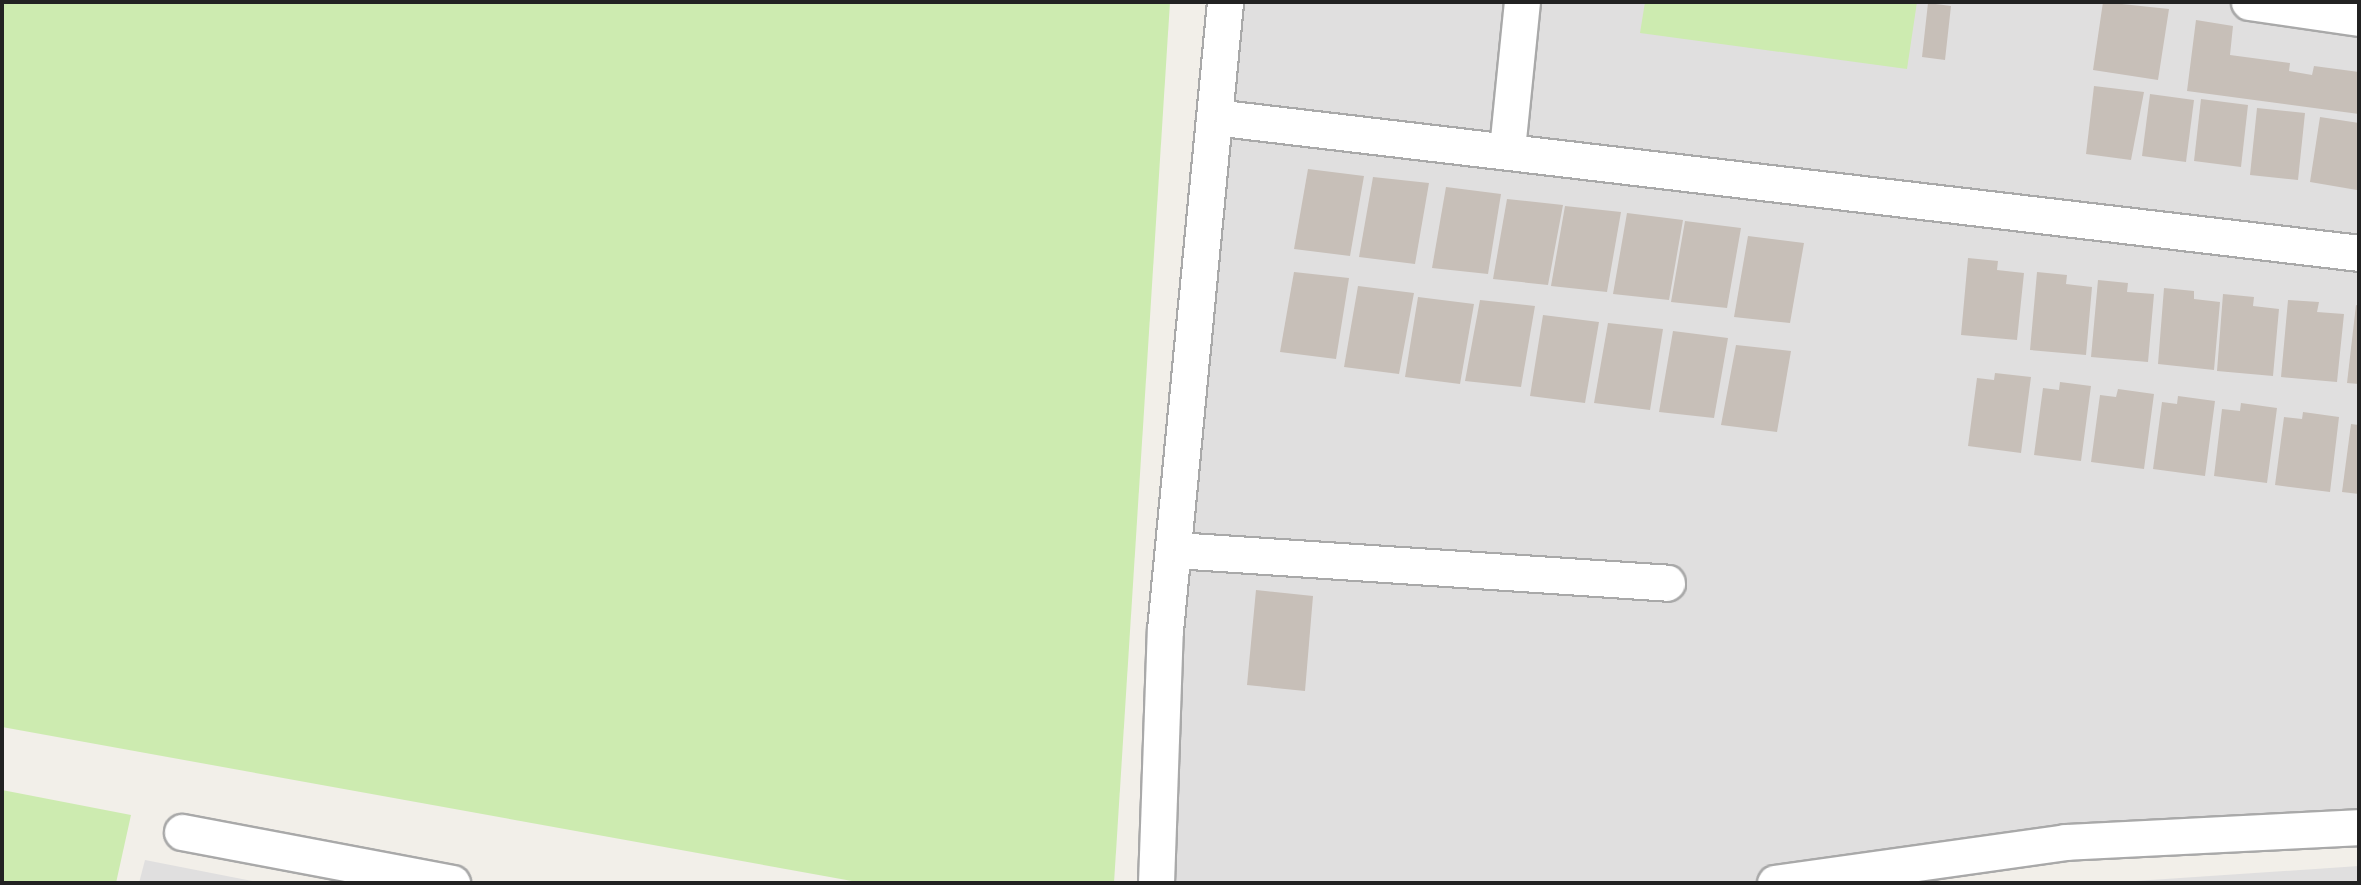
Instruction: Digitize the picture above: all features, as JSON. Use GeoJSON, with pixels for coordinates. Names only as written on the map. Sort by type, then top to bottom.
{"type":"FeatureCollection","features":[{"type":"Feature","properties":{"kind":"street"},"geometry":{"type":"LineString","coordinates":[[1156,883],[1165,630],[1175,550],[1225,2]]}},
{"type":"Feature","properties":{"kind":"street"},"geometry":{"type":"LineString","coordinates":[[1507,149],[1522,2]]}},
{"type":"Feature","properties":{"kind":"street"},"geometry":{"type":"LineString","coordinates":[[2249,2],[2359,18]]}},
{"type":"Feature","properties":{"kind":"street"},"geometry":{"type":"LineString","coordinates":[[1214,117],[1507,149],[2359,253]]}},
{"type":"Feature","properties":{"kind":"street"},"geometry":{"type":"LineString","coordinates":[[1175,550],[1667,583]]}},
{"type":"Feature","properties":{"kind":"street"},"geometry":{"type":"LineString","coordinates":[[1775,883],[2065,842],[2359,827]]}},
{"type":"Feature","properties":{"kind":"street"},"geometry":{"type":"LineString","coordinates":[[182,832],[408,879],[452,883]]}},
{"type":"Feature","properties":{"kind":"shaded area"},"geometry":{"type":"Polygon","coordinates":[[[1230,2],[2359,2],[2359,817],[1749,883],[1174,883],[1183,621],[1230,2]]]}},
{"type":"Feature","properties":{"kind":"shaded area"},"geometry":{"type":"Polygon","coordinates":[[[145,860],[262,883],[139,883],[145,860]]]}},
{"type":"Feature","properties":{"kind":"shaded area"},"geometry":{"type":"Polygon","coordinates":[[[2359,866],[2359,883],[2106,883],[2359,866]]]}},
{"type":"Feature","properties":{"kind":"green space"},"geometry":{"type":"Polygon","coordinates":[[[2,2],[1170,2],[1114,883],[863,883],[2,727],[2,2]]]}},
{"type":"Feature","properties":{"kind":"green space"},"geometry":{"type":"Polygon","coordinates":[[[1645,2],[1917,2],[1907,69],[1640,33],[1645,2]]]}},
{"type":"Feature","properties":{"kind":"green space"},"geometry":{"type":"Polygon","coordinates":[[[2,790],[131,815],[116,883],[2,883],[2,790]]]}},
{"type":"Feature","properties":{"kind":"building"},"geometry":{"type":"Polygon","coordinates":[[[2103,2],[2169,9],[2158,80],[2093,70],[2103,2]]]}},
{"type":"Feature","properties":{"kind":"building"},"geometry":{"type":"Polygon","coordinates":[[[1928,3],[1951,6],[1945,60],[1922,57],[1928,3]]]}},
{"type":"Feature","properties":{"kind":"building"},"geometry":{"type":"Polygon","coordinates":[[[2196,20],[2233,26],[2230,55],[2290,63],[2289,71],[2312,75],[2314,66],[2359,72],[2359,114],[2187,91],[2196,20]]]}},
{"type":"Feature","properties":{"kind":"building"},"geometry":{"type":"Polygon","coordinates":[[[2094,86],[2144,92],[2131,160],[2086,154],[2094,86]]]}},
{"type":"Feature","properties":{"kind":"building"},"geometry":{"type":"Polygon","coordinates":[[[2150,94],[2194,100],[2186,162],[2142,156],[2150,94]]]}},
{"type":"Feature","properties":{"kind":"building"},"geometry":{"type":"Polygon","coordinates":[[[2201,99],[2248,105],[2241,167],[2194,161],[2201,99]]]}},
{"type":"Feature","properties":{"kind":"building"},"geometry":{"type":"Polygon","coordinates":[[[2257,108],[2305,113],[2298,180],[2250,175],[2257,108]]]}},
{"type":"Feature","properties":{"kind":"building"},"geometry":{"type":"Polygon","coordinates":[[[2320,117],[2359,123],[2357,190],[2310,182],[2320,117]]]}},
{"type":"Feature","properties":{"kind":"building"},"geometry":{"type":"Polygon","coordinates":[[[1308,169],[1364,176],[1350,256],[1294,249],[1308,169]]]}},
{"type":"Feature","properties":{"kind":"building"},"geometry":{"type":"Polygon","coordinates":[[[1373,177],[1429,183],[1415,264],[1359,257],[1373,177]]]}},
{"type":"Feature","properties":{"kind":"building"},"geometry":{"type":"Polygon","coordinates":[[[1446,187],[1501,194],[1488,274],[1432,268],[1446,187]]]}},
{"type":"Feature","properties":{"kind":"building"},"geometry":{"type":"Polygon","coordinates":[[[1507,199],[1563,205],[1548,285],[1493,279],[1507,199]]]}},
{"type":"Feature","properties":{"kind":"building"},"geometry":{"type":"Polygon","coordinates":[[[1565,206],[1621,212],[1607,292],[1551,286],[1565,206]]]}},
{"type":"Feature","properties":{"kind":"building"},"geometry":{"type":"Polygon","coordinates":[[[1627,213],[1683,220],[1669,300],[1613,294],[1627,213]]]}},
{"type":"Feature","properties":{"kind":"building"},"geometry":{"type":"Polygon","coordinates":[[[1685,221],[1741,228],[1727,308],[1671,302],[1685,221]]]}},
{"type":"Feature","properties":{"kind":"building"},"geometry":{"type":"Polygon","coordinates":[[[1748,236],[1804,243],[1790,323],[1734,317],[1748,236]]]}},
{"type":"Feature","properties":{"kind":"building"},"geometry":{"type":"Polygon","coordinates":[[[1968,258],[1998,261],[1997,270],[2024,273],[2017,340],[1961,335],[1968,258]]]}},
{"type":"Feature","properties":{"kind":"building"},"geometry":{"type":"Polygon","coordinates":[[[1294,272],[1349,278],[1336,359],[1280,352],[1294,272]]]}},
{"type":"Feature","properties":{"kind":"building"},"geometry":{"type":"Polygon","coordinates":[[[2037,272],[2067,275],[2066,284],[2092,287],[2086,355],[2030,350],[2037,272]]]}},
{"type":"Feature","properties":{"kind":"building"},"geometry":{"type":"Polygon","coordinates":[[[2098,280],[2128,283],[2127,292],[2154,294],[2148,362],[2091,357],[2098,280]]]}},
{"type":"Feature","properties":{"kind":"building"},"geometry":{"type":"Polygon","coordinates":[[[1358,286],[1414,293],[1399,374],[1344,367],[1358,286]]]}},
{"type":"Feature","properties":{"kind":"building"},"geometry":{"type":"Polygon","coordinates":[[[2164,288],[2194,291],[2194,299],[2220,302],[2214,370],[2158,364],[2164,288]]]}},
{"type":"Feature","properties":{"kind":"building"},"geometry":{"type":"Polygon","coordinates":[[[2223,294],[2254,297],[2253,306],[2279,309],[2273,376],[2217,371],[2223,294]]]}},
{"type":"Feature","properties":{"kind":"building"},"geometry":{"type":"Polygon","coordinates":[[[1418,297],[1474,304],[1460,384],[1405,377],[1418,297]]]}},
{"type":"Feature","properties":{"kind":"building"},"geometry":{"type":"Polygon","coordinates":[[[1480,300],[1535,306],[1521,387],[1465,381],[1480,300]]]}},
{"type":"Feature","properties":{"kind":"building"},"geometry":{"type":"Polygon","coordinates":[[[2288,300],[2319,302],[2317,312],[2344,314],[2337,382],[2281,377],[2288,300]]]}},
{"type":"Feature","properties":{"kind":"building"},"geometry":{"type":"Polygon","coordinates":[[[2356,305],[2359,306],[2359,384],[2347,383],[2356,305]]]}},
{"type":"Feature","properties":{"kind":"building"},"geometry":{"type":"Polygon","coordinates":[[[1543,315],[1599,322],[1585,403],[1530,396],[1543,315]]]}},
{"type":"Feature","properties":{"kind":"building"},"geometry":{"type":"Polygon","coordinates":[[[1608,323],[1663,329],[1650,410],[1594,403],[1608,323]]]}},
{"type":"Feature","properties":{"kind":"building"},"geometry":{"type":"Polygon","coordinates":[[[1673,331],[1728,338],[1714,418],[1659,412],[1673,331]]]}},
{"type":"Feature","properties":{"kind":"building"},"geometry":{"type":"Polygon","coordinates":[[[1736,345],[1791,351],[1777,432],[1721,425],[1736,345]]]}},
{"type":"Feature","properties":{"kind":"building"},"geometry":{"type":"Polygon","coordinates":[[[1995,373],[2031,377],[2021,453],[1968,446],[1977,378],[1994,380],[1995,373]]]}},
{"type":"Feature","properties":{"kind":"building"},"geometry":{"type":"Polygon","coordinates":[[[2060,382],[2091,386],[2081,461],[2034,455],[2043,388],[2059,390],[2060,382]]]}},
{"type":"Feature","properties":{"kind":"building"},"geometry":{"type":"Polygon","coordinates":[[[2118,389],[2154,394],[2144,469],[2091,462],[2100,395],[2116,397],[2118,389]]]}},
{"type":"Feature","properties":{"kind":"building"},"geometry":{"type":"Polygon","coordinates":[[[2178,396],[2215,401],[2205,476],[2153,469],[2162,402],[2177,404],[2178,396]]]}},
{"type":"Feature","properties":{"kind":"building"},"geometry":{"type":"Polygon","coordinates":[[[2241,403],[2277,408],[2267,483],[2214,476],[2222,409],[2240,411],[2241,403]]]}},
{"type":"Feature","properties":{"kind":"building"},"geometry":{"type":"Polygon","coordinates":[[[2303,412],[2339,417],[2330,492],[2275,485],[2284,417],[2302,419],[2303,412]]]}},
{"type":"Feature","properties":{"kind":"building"},"geometry":{"type":"Polygon","coordinates":[[[2351,424],[2359,425],[2359,494],[2342,492],[2351,424]]]}},
{"type":"Feature","properties":{"kind":"building"},"geometry":{"type":"Polygon","coordinates":[[[1256,590],[1313,596],[1305,691],[1247,685],[1256,590]]]}}]}
